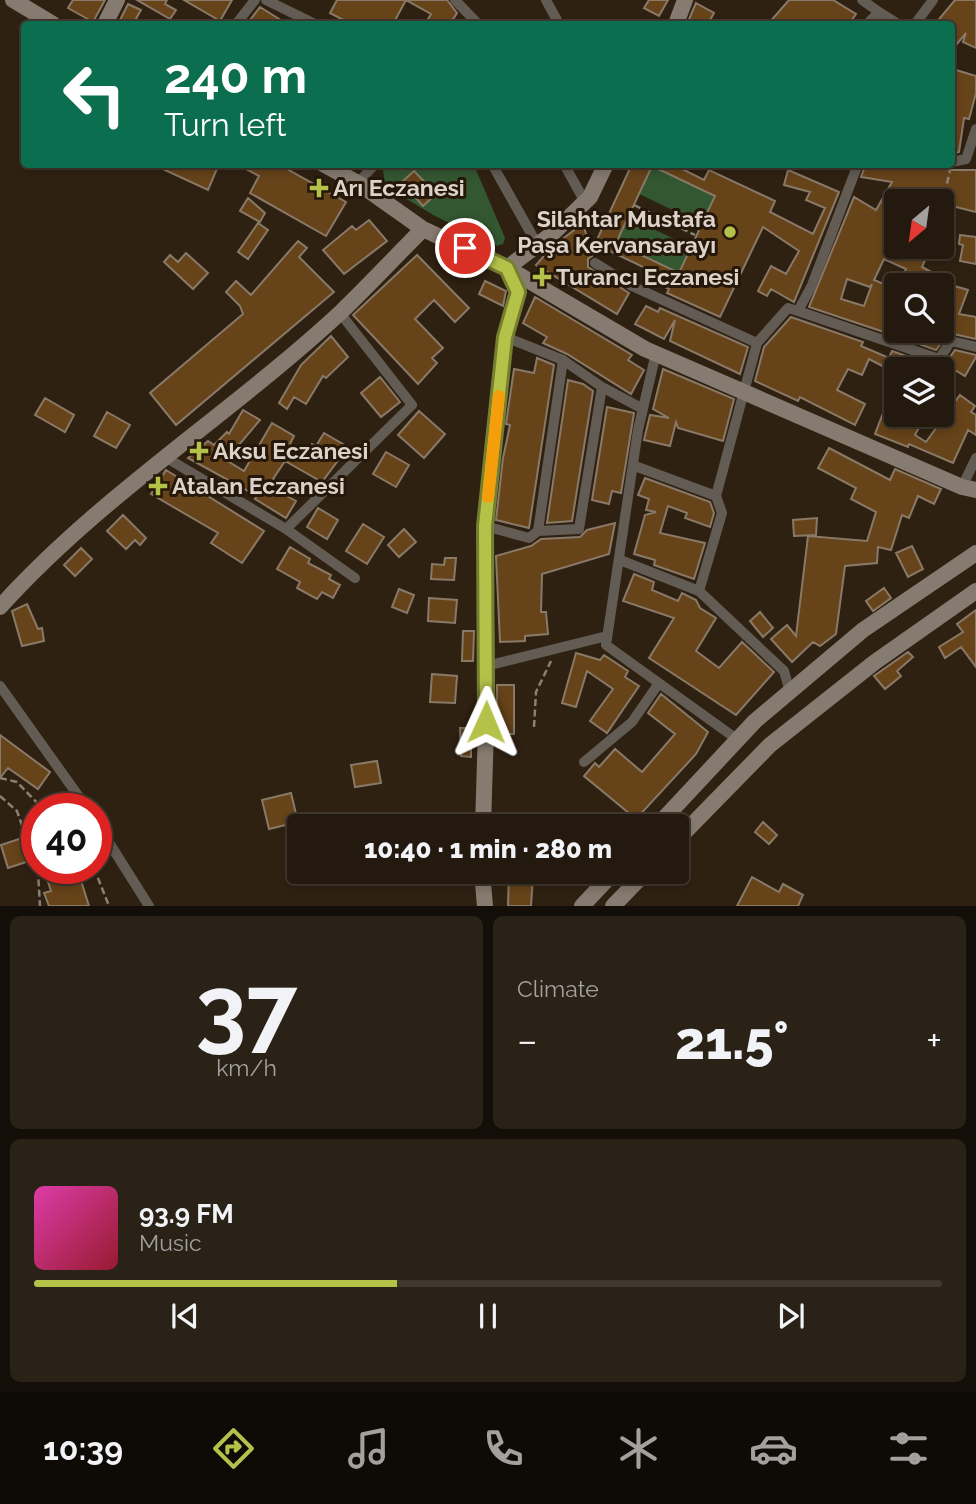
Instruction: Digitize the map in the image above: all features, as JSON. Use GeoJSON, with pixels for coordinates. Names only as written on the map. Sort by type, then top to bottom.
{"type":"FeatureCollection","features":[{"type":"Feature","properties":{"kind":"street"},"geometry":{"type":"LineString","coordinates":[[13,0],[48,21]]}},
{"type":"Feature","properties":{"kind":"street"},"geometry":{"type":"LineString","coordinates":[[106,21],[117,0]]}},
{"type":"Feature","properties":{"kind":"street"},"geometry":{"type":"LineString","coordinates":[[238,21],[255,0]]}},
{"type":"Feature","properties":{"kind":"street"},"geometry":{"type":"LineString","coordinates":[[266,0],[309,21]]}},
{"type":"Feature","properties":{"kind":"street"},"geometry":{"type":"LineString","coordinates":[[455,0],[475,21]]}},
{"type":"Feature","properties":{"kind":"street"},"geometry":{"type":"LineString","coordinates":[[546,0],[557,21]]}},
{"type":"Feature","properties":{"kind":"street"},"geometry":{"type":"LineString","coordinates":[[677,21],[685,0]]}},
{"type":"Feature","properties":{"kind":"street"},"geometry":{"type":"LineString","coordinates":[[862,0],[893,21]]}},
{"type":"Feature","properties":{"kind":"street"},"geometry":{"type":"LineString","coordinates":[[917,21],[933,0]]}},
{"type":"Feature","properties":{"kind":"street"},"geometry":{"type":"LineString","coordinates":[[870,21],[879,12]]}},
{"type":"Feature","properties":{"kind":"street"},"geometry":{"type":"LineString","coordinates":[[971,160],[976,129]]}},
{"type":"Feature","properties":{"kind":"street"},"geometry":{"type":"LineString","coordinates":[[330,168],[358,183],[423,229],[507,268],[656,353],[969,489],[976,500]]}},
{"type":"Feature","properties":{"kind":"street"},"geometry":{"type":"LineString","coordinates":[[358,183],[371,168]]}},
{"type":"Feature","properties":{"kind":"street"},"geometry":{"type":"LineString","coordinates":[[494,168],[537,244]]}},
{"type":"Feature","properties":{"kind":"street"},"geometry":{"type":"LineString","coordinates":[[566,168],[585,202]]}},
{"type":"Feature","properties":{"kind":"street"},"geometry":{"type":"LineString","coordinates":[[507,268],[585,202],[604,168]]}},
{"type":"Feature","properties":{"kind":"street"},"geometry":{"type":"LineString","coordinates":[[798,311],[812,285],[856,168]]}},
{"type":"Feature","properties":{"kind":"street"},"geometry":{"type":"LineString","coordinates":[[0,607],[28,575],[165,457],[340,313],[423,229]]}},
{"type":"Feature","properties":{"kind":"street"},"geometry":{"type":"LineString","coordinates":[[595,263],[632,286],[757,343]]}},
{"type":"Feature","properties":{"kind":"street"},"geometry":{"type":"LineString","coordinates":[[482,814],[486,666],[485,526],[505,337],[518,292],[507,268]]}},
{"type":"Feature","properties":{"kind":"street"},"geometry":{"type":"LineString","coordinates":[[699,591],[722,513],[716,496],[757,343],[788,308],[939,359],[951,341],[976,347]]}},
{"type":"Feature","properties":{"kind":"street"},"geometry":{"type":"LineString","coordinates":[[286,529],[412,405],[340,313]]}},
{"type":"Feature","properties":{"kind":"street"},"geometry":{"type":"LineString","coordinates":[[505,337],[563,360],[602,387],[643,409]]}},
{"type":"Feature","properties":{"kind":"street"},"geometry":{"type":"LineString","coordinates":[[656,353],[643,409],[606,645],[738,740]]}},
{"type":"Feature","properties":{"kind":"street"},"geometry":{"type":"LineString","coordinates":[[538,531],[563,360]]}},
{"type":"Feature","properties":{"kind":"street"},"geometry":{"type":"LineString","coordinates":[[485,526],[529,538],[538,531],[579,529],[602,387]]}},
{"type":"Feature","properties":{"kind":"street"},"geometry":{"type":"LineString","coordinates":[[165,457],[286,529],[355,578]]}},
{"type":"Feature","properties":{"kind":"street"},"geometry":{"type":"LineString","coordinates":[[969,489],[976,458]]}},
{"type":"Feature","properties":{"kind":"street"},"geometry":{"type":"LineString","coordinates":[[635,466],[716,496]]}},
{"type":"Feature","properties":{"kind":"street"},"geometry":{"type":"LineString","coordinates":[[668,814],[738,740],[790,692],[863,630],[976,552]]}},
{"type":"Feature","properties":{"kind":"street"},"geometry":{"type":"LineString","coordinates":[[620,560],[699,591],[783,671],[790,692]]}},
{"type":"Feature","properties":{"kind":"street"},"geometry":{"type":"LineString","coordinates":[[689,827],[770,745],[875,662],[976,591]]}},
{"type":"Feature","properties":{"kind":"street"},"geometry":{"type":"LineString","coordinates":[[486,666],[607,636]]}},
{"type":"Feature","properties":{"kind":"street"},"geometry":{"type":"LineString","coordinates":[[584,762],[632,722],[659,683]]}},
{"type":"Feature","properties":{"kind":"street"},"geometry":{"type":"LineString","coordinates":[[0,686],[76,793]]}},
{"type":"Feature","properties":{"kind":"street"},"geometry":{"type":"LineString","coordinates":[[112,847],[149,905]]}},
{"type":"Feature","properties":{"kind":"street"},"geometry":{"type":"LineString","coordinates":[[483,884],[485,905]]}},
{"type":"Feature","properties":{"kind":"street"},"geometry":{"type":"LineString","coordinates":[[582,905],[602,884]]}},
{"type":"Feature","properties":{"kind":"street"},"geometry":{"type":"LineString","coordinates":[[613,905],[634,884]]}},
{"type":"Feature","properties":{"kind":"path"},"geometry":{"type":"LineString","coordinates":[[946,189],[951,168]]}},
{"type":"Feature","properties":{"kind":"path"},"geometry":{"type":"LineString","coordinates":[[634,205],[695,235]]}},
{"type":"Feature","properties":{"kind":"path"},"geometry":{"type":"LineString","coordinates":[[534,727],[536,692],[558,649]]}},
{"type":"Feature","properties":{"kind":"path"},"geometry":{"type":"LineString","coordinates":[[0,778],[17,782],[28,793]]}},
{"type":"Feature","properties":{"kind":"path"},"geometry":{"type":"LineString","coordinates":[[0,796],[16,811],[38,872],[40,905]]}},
{"type":"Feature","properties":{"kind":"path"},"geometry":{"type":"LineString","coordinates":[[100,884],[109,905]]}},
{"type":"Feature","properties":{"kind":"green space"},"geometry":{"type":"Polygon","coordinates":[[[475,168],[505,238],[503,244],[497,246],[435,216],[385,186],[383,170],[475,168]]]}},
{"type":"Feature","properties":{"kind":"green space"},"geometry":{"type":"Polygon","coordinates":[[[651,168],[656,168],[715,196],[702,224],[639,194],[651,168]]]}},
{"type":"Feature","properties":{"kind":"green space"},"geometry":{"type":"Polygon","coordinates":[[[628,217],[691,247],[679,273],[616,243],[628,217]]]}},
{"type":"Feature","properties":{"kind":"building"},"geometry":{"type":"Polygon","coordinates":[[[73,0],[105,0],[94,21],[68,8],[73,0]]]}},
{"type":"Feature","properties":{"kind":"building"},"geometry":{"type":"Polygon","coordinates":[[[137,0],[167,0],[165,4],[176,10],[170,19],[137,0]]]}},
{"type":"Feature","properties":{"kind":"building"},"geometry":{"type":"Polygon","coordinates":[[[184,0],[232,0],[220,21],[184,0]]]}},
{"type":"Feature","properties":{"kind":"building"},"geometry":{"type":"Polygon","coordinates":[[[337,0],[406,0],[395,21],[345,21],[330,13],[337,0]]]}},
{"type":"Feature","properties":{"kind":"building"},"geometry":{"type":"Polygon","coordinates":[[[406,0],[447,0],[457,13],[452,21],[427,21],[431,14],[406,0]]]}},
{"type":"Feature","properties":{"kind":"building"},"geometry":{"type":"Polygon","coordinates":[[[649,0],[668,0],[659,16],[644,8],[649,0]]]}},
{"type":"Feature","properties":{"kind":"building"},"geometry":{"type":"Polygon","coordinates":[[[789,0],[833,0],[856,14],[851,21],[771,21],[789,0]]]}},
{"type":"Feature","properties":{"kind":"building"},"geometry":{"type":"Polygon","coordinates":[[[955,0],[976,0],[976,48],[963,42],[966,33],[955,46],[955,21],[938,21],[955,0]]]}},
{"type":"Feature","properties":{"kind":"building"},"geometry":{"type":"Polygon","coordinates":[[[696,3],[714,13],[710,21],[688,21],[696,3]]]}},
{"type":"Feature","properties":{"kind":"building"},"geometry":{"type":"Polygon","coordinates":[[[128,4],[141,10],[135,21],[120,21],[128,4]]]}},
{"type":"Feature","properties":{"kind":"building"},"geometry":{"type":"Polygon","coordinates":[[[260,7],[282,21],[249,21],[260,7]]]}},
{"type":"Feature","properties":{"kind":"building"},"geometry":{"type":"Polygon","coordinates":[[[956,70],[976,76],[976,93],[969,119],[964,118],[959,152],[955,153],[956,70]]]}},
{"type":"Feature","properties":{"kind":"building"},"geometry":{"type":"Polygon","coordinates":[[[161,168],[217,168],[208,190],[161,168]]]}},
{"type":"Feature","properties":{"kind":"building"},"geometry":{"type":"Polygon","coordinates":[[[244,168],[290,168],[289,170],[346,202],[326,236],[250,193],[259,176],[244,168]]]}},
{"type":"Feature","properties":{"kind":"building","name":"Silahtar Mustafa Paşa Kervansarayı"},"geometry":{"type":"Polygon","coordinates":[[[630,168],[651,168],[616,243],[679,273],[715,196],[656,168],[680,168],[704,180],[709,170],[775,201],[770,212],[813,234],[825,208],[806,200],[810,192],[784,185],[788,170],[839,192],[794,302],[771,289],[767,296],[758,291],[771,266],[786,274],[799,251],[763,227],[720,317],[667,293],[669,289],[657,283],[660,275],[595,244],[630,168]]]}},
{"type":"Feature","properties":{"kind":"building"},"geometry":{"type":"Polygon","coordinates":[[[864,168],[976,170],[976,212],[954,206],[954,189],[888,189],[892,182],[861,177],[864,168]]]}},
{"type":"Feature","properties":{"kind":"building"},"geometry":{"type":"Polygon","coordinates":[[[414,171],[436,194],[423,206],[402,182],[414,171]]]}},
{"type":"Feature","properties":{"kind":"building"},"geometry":{"type":"Polygon","coordinates":[[[884,196],[884,259],[874,280],[884,284],[884,332],[809,307],[854,197],[876,210],[884,196]],[[847,279],[841,299],[864,306],[872,284],[870,287],[847,279]]]}},
{"type":"Feature","properties":{"kind":"building"},"geometry":{"type":"Polygon","coordinates":[[[248,198],[265,213],[260,222],[240,211],[248,198]]]}},
{"type":"Feature","properties":{"kind":"building"},"geometry":{"type":"Polygon","coordinates":[[[369,220],[387,241],[344,274],[323,250],[352,226],[356,230],[369,220]]]}},
{"type":"Feature","properties":{"kind":"building"},"geometry":{"type":"Polygon","coordinates":[[[258,223],[268,230],[248,259],[238,252],[258,223]]]}},
{"type":"Feature","properties":{"kind":"building"},"geometry":{"type":"Polygon","coordinates":[[[583,223],[592,256],[588,259],[588,267],[629,293],[617,314],[536,265],[550,249],[583,223]]]}},
{"type":"Feature","properties":{"kind":"building"},"geometry":{"type":"Polygon","coordinates":[[[960,235],[976,237],[976,264],[960,261],[963,245],[959,244],[960,235]]]}},
{"type":"Feature","properties":{"kind":"building"},"geometry":{"type":"Polygon","coordinates":[[[298,241],[307,248],[299,257],[334,292],[176,425],[150,393],[243,314],[240,306],[226,292],[236,281],[251,295],[298,241]]]}},
{"type":"Feature","properties":{"kind":"building"},"geometry":{"type":"Polygon","coordinates":[[[186,253],[208,273],[193,289],[164,262],[170,255],[178,262],[186,253]]]}},
{"type":"Feature","properties":{"kind":"building"},"geometry":{"type":"Polygon","coordinates":[[[417,255],[469,308],[455,322],[434,300],[415,319],[443,348],[432,358],[437,363],[418,384],[353,315],[417,255]]]}},
{"type":"Feature","properties":{"kind":"building"},"geometry":{"type":"Polygon","coordinates":[[[884,259],[926,259],[922,267],[933,273],[904,273],[906,269],[884,259]]]}},
{"type":"Feature","properties":{"kind":"building"},"geometry":{"type":"Polygon","coordinates":[[[485,281],[506,291],[503,306],[479,294],[485,281]]]}},
{"type":"Feature","properties":{"kind":"building"},"geometry":{"type":"Polygon","coordinates":[[[954,286],[968,290],[959,314],[976,317],[976,339],[954,334],[954,286]]]}},
{"type":"Feature","properties":{"kind":"building"},"geometry":{"type":"Polygon","coordinates":[[[535,297],[632,355],[628,360],[644,370],[631,394],[567,354],[543,343],[547,337],[523,323],[535,297]]]}},
{"type":"Feature","properties":{"kind":"building"},"geometry":{"type":"Polygon","coordinates":[[[646,306],[658,312],[660,308],[748,347],[740,374],[670,341],[675,320],[664,339],[635,324],[646,306]]]}},
{"type":"Feature","properties":{"kind":"building"},"geometry":{"type":"Polygon","coordinates":[[[791,317],[863,342],[861,346],[887,357],[884,357],[884,367],[869,359],[862,375],[848,369],[837,390],[865,404],[855,425],[800,397],[798,401],[755,381],[764,347],[791,317]]]}},
{"type":"Feature","properties":{"kind":"building"},"geometry":{"type":"Polygon","coordinates":[[[331,336],[348,357],[326,378],[323,376],[306,404],[294,397],[287,409],[279,403],[301,365],[331,336]]]}},
{"type":"Feature","properties":{"kind":"building"},"geometry":{"type":"Polygon","coordinates":[[[916,343],[941,343],[936,350],[916,343]]]}},
{"type":"Feature","properties":{"kind":"building"},"geometry":{"type":"Polygon","coordinates":[[[955,350],[976,355],[965,376],[954,371],[954,357],[950,357],[955,350]]]}},
{"type":"Feature","properties":{"kind":"building"},"geometry":{"type":"Polygon","coordinates":[[[892,351],[909,357],[889,357],[892,351]]]}},
{"type":"Feature","properties":{"kind":"building"},"geometry":{"type":"Polygon","coordinates":[[[537,358],[554,365],[529,528],[496,520],[503,458],[510,425],[506,424],[514,369],[534,373],[537,358]]]}},
{"type":"Feature","properties":{"kind":"building"},"geometry":{"type":"Polygon","coordinates":[[[663,369],[734,399],[723,441],[678,428],[676,422],[670,446],[644,440],[650,415],[669,418],[653,409],[663,369]]]}},
{"type":"Feature","properties":{"kind":"building"},"geometry":{"type":"Polygon","coordinates":[[[380,377],[400,402],[381,417],[361,393],[380,377]]]}},
{"type":"Feature","properties":{"kind":"building"},"geometry":{"type":"Polygon","coordinates":[[[568,380],[583,384],[593,391],[572,521],[547,523],[568,380]]]}},
{"type":"Feature","properties":{"kind":"building"},"geometry":{"type":"Polygon","coordinates":[[[960,395],[975,406],[971,412],[976,415],[976,435],[968,430],[953,463],[909,444],[908,447],[875,434],[884,411],[884,427],[919,427],[915,435],[926,442],[937,427],[954,427],[954,403],[960,395]]]}},
{"type":"Feature","properties":{"kind":"building"},"geometry":{"type":"Polygon","coordinates":[[[45,398],[74,415],[65,432],[35,415],[45,398]]]}},
{"type":"Feature","properties":{"kind":"building"},"geometry":{"type":"Polygon","coordinates":[[[607,407],[634,413],[621,493],[612,491],[609,504],[592,500],[607,407]]]}},
{"type":"Feature","properties":{"kind":"building"},"geometry":{"type":"Polygon","coordinates":[[[243,410],[260,420],[226,460],[244,471],[272,423],[294,436],[290,444],[306,454],[312,444],[316,446],[324,433],[348,447],[322,482],[285,461],[273,479],[283,485],[280,492],[296,501],[286,518],[255,499],[257,496],[188,458],[208,441],[214,445],[227,432],[229,434],[243,410]]]}},
{"type":"Feature","properties":{"kind":"building"},"geometry":{"type":"Polygon","coordinates":[[[419,411],[445,434],[424,458],[398,435],[419,411]]]}},
{"type":"Feature","properties":{"kind":"building"},"geometry":{"type":"Polygon","coordinates":[[[107,412],[130,425],[116,448],[94,436],[107,412]]]}},
{"type":"Feature","properties":{"kind":"building"},"geometry":{"type":"Polygon","coordinates":[[[829,448],[890,480],[895,469],[941,489],[934,504],[918,496],[909,518],[902,515],[891,550],[878,547],[877,563],[845,566],[836,634],[820,646],[813,642],[792,662],[771,639],[787,625],[796,636],[808,536],[867,541],[876,512],[851,499],[856,488],[818,468],[829,448]]]}},
{"type":"Feature","properties":{"kind":"building"},"geometry":{"type":"Polygon","coordinates":[[[386,452],[409,465],[396,487],[373,474],[386,452]]]}},
{"type":"Feature","properties":{"kind":"building"},"geometry":{"type":"Polygon","coordinates":[[[166,470],[264,531],[242,563],[211,543],[218,533],[151,494],[166,470]]]}},
{"type":"Feature","properties":{"kind":"building"},"geometry":{"type":"Polygon","coordinates":[[[645,478],[710,502],[714,513],[710,527],[685,518],[687,513],[668,506],[660,533],[705,543],[694,579],[654,565],[655,560],[634,554],[645,515],[656,512],[646,510],[649,499],[638,495],[645,478]]]}},
{"type":"Feature","properties":{"kind":"building"},"geometry":{"type":"Polygon","coordinates":[[[318,508],[338,520],[327,539],[307,527],[318,508]]]}},
{"type":"Feature","properties":{"kind":"building"},"geometry":{"type":"Polygon","coordinates":[[[123,515],[146,538],[140,545],[135,540],[126,549],[107,531],[123,515]]]}},
{"type":"Feature","properties":{"kind":"building"},"geometry":{"type":"Polygon","coordinates":[[[817,518],[816,535],[794,536],[793,520],[817,518]]]}},
{"type":"Feature","properties":{"kind":"building"},"geometry":{"type":"Polygon","coordinates":[[[615,523],[609,554],[542,574],[541,612],[546,612],[548,634],[525,636],[525,641],[500,642],[496,556],[531,546],[541,539],[580,537],[587,530],[615,523]]]}},
{"type":"Feature","properties":{"kind":"building"},"geometry":{"type":"Polygon","coordinates":[[[363,524],[384,537],[367,564],[346,551],[363,524]]]}},
{"type":"Feature","properties":{"kind":"building"},"geometry":{"type":"Polygon","coordinates":[[[404,529],[416,542],[399,557],[388,545],[404,529]]]}},
{"type":"Feature","properties":{"kind":"building"},"geometry":{"type":"Polygon","coordinates":[[[912,546],[923,569],[908,577],[896,553],[912,546]]]}},
{"type":"Feature","properties":{"kind":"building"},"geometry":{"type":"Polygon","coordinates":[[[290,547],[310,559],[308,563],[331,575],[329,579],[340,585],[333,598],[322,592],[317,599],[297,588],[300,582],[277,569],[290,547]]]}},
{"type":"Feature","properties":{"kind":"building"},"geometry":{"type":"Polygon","coordinates":[[[81,548],[92,559],[75,576],[64,565],[81,548]]]}},
{"type":"Feature","properties":{"kind":"building"},"geometry":{"type":"Polygon","coordinates":[[[445,558],[456,558],[454,580],[431,579],[432,564],[444,565],[445,558]]]}},
{"type":"Feature","properties":{"kind":"building"},"geometry":{"type":"Polygon","coordinates":[[[634,574],[654,582],[652,590],[678,601],[682,593],[696,600],[700,608],[716,618],[696,651],[719,668],[742,642],[774,672],[736,715],[649,658],[674,618],[623,601],[634,574]]]}},
{"type":"Feature","properties":{"kind":"building"},"geometry":{"type":"Polygon","coordinates":[[[884,588],[891,598],[873,611],[866,601],[884,588]]]}},
{"type":"Feature","properties":{"kind":"building"},"geometry":{"type":"Polygon","coordinates":[[[399,589],[414,595],[407,613],[392,607],[399,589]]]}},
{"type":"Feature","properties":{"kind":"building"},"geometry":{"type":"Polygon","coordinates":[[[429,598],[457,600],[455,623],[428,621],[429,598]]]}},
{"type":"Feature","properties":{"kind":"building"},"geometry":{"type":"Polygon","coordinates":[[[27,604],[38,629],[42,628],[44,641],[22,646],[12,611],[27,604]]]}},
{"type":"Feature","properties":{"kind":"building"},"geometry":{"type":"Polygon","coordinates":[[[976,610],[976,667],[961,647],[945,658],[939,647],[963,632],[957,624],[976,610]]]}},
{"type":"Feature","properties":{"kind":"building"},"geometry":{"type":"Polygon","coordinates":[[[760,612],[773,628],[763,637],[750,621],[760,612]]]}},
{"type":"Feature","properties":{"kind":"building"},"geometry":{"type":"Polygon","coordinates":[[[463,631],[474,631],[473,661],[462,661],[463,631]]]}},
{"type":"Feature","properties":{"kind":"building"},"geometry":{"type":"Polygon","coordinates":[[[908,652],[913,657],[897,671],[901,676],[885,689],[874,676],[908,652]]]}},
{"type":"Feature","properties":{"kind":"building"},"geometry":{"type":"Polygon","coordinates":[[[576,653],[600,660],[604,655],[628,671],[625,677],[639,686],[607,733],[590,721],[613,689],[587,671],[576,707],[562,703],[576,653]]]}},
{"type":"Feature","properties":{"kind":"building"},"geometry":{"type":"Polygon","coordinates":[[[432,674],[457,676],[455,703],[430,702],[432,674]]]}},
{"type":"Feature","properties":{"kind":"building"},"geometry":{"type":"Polygon","coordinates":[[[497,685],[514,685],[514,734],[496,734],[497,685]]]}},
{"type":"Feature","properties":{"kind":"building"},"geometry":{"type":"Polygon","coordinates":[[[661,694],[708,732],[696,754],[641,814],[630,814],[584,776],[595,763],[599,767],[615,749],[642,772],[675,734],[648,713],[661,694]]]}},
{"type":"Feature","properties":{"kind":"building"},"geometry":{"type":"Polygon","coordinates":[[[460,728],[471,728],[471,757],[461,756],[460,728]]]}},
{"type":"Feature","properties":{"kind":"building"},"geometry":{"type":"Polygon","coordinates":[[[0,735],[50,772],[38,789],[8,768],[0,778],[0,735]]]}},
{"type":"Feature","properties":{"kind":"building"},"geometry":{"type":"Polygon","coordinates":[[[377,761],[381,783],[355,787],[351,765],[377,761]]]}},
{"type":"Feature","properties":{"kind":"building"},"geometry":{"type":"Polygon","coordinates":[[[291,793],[296,814],[287,814],[287,825],[269,829],[262,800],[291,793]]]}},
{"type":"Feature","properties":{"kind":"building"},"geometry":{"type":"Polygon","coordinates":[[[763,822],[777,835],[769,844],[755,832],[763,822]]]}},
{"type":"Feature","properties":{"kind":"building"},"geometry":{"type":"Polygon","coordinates":[[[21,838],[21,864],[8,868],[1,845],[21,838]]]}},
{"type":"Feature","properties":{"kind":"building"},"geometry":{"type":"Polygon","coordinates":[[[752,877],[779,892],[783,884],[803,895],[798,906],[737,906],[752,877]]]}},
{"type":"Feature","properties":{"kind":"building"},"geometry":{"type":"Polygon","coordinates":[[[49,884],[82,884],[89,906],[49,906],[44,893],[51,891],[49,884]]]}},
{"type":"Feature","properties":{"kind":"building"},"geometry":{"type":"Polygon","coordinates":[[[509,884],[532,884],[531,906],[508,906],[509,884]]]}},
{"type":"Feature","properties":{"kind":"slow traffic"},"geometry":{"type":"LineString","coordinates":[[488,497],[499,396]]}},
{"type":"Feature","properties":{"kind":"place","name":"Arı Eczanesi"},"geometry":{"type":"Point","coordinates":[319,188]}},
{"type":"Feature","properties":{"kind":"place","name":"Silahtar Mustafa Paşa Kervansarayı"},"geometry":{"type":"Point","coordinates":[730,232]}},
{"type":"Feature","properties":{"kind":"place","name":"Turancı Eczanesi"},"geometry":{"type":"Point","coordinates":[542,277]}},
{"type":"Feature","properties":{"kind":"place","name":"Aksu Eczanesi"},"geometry":{"type":"Point","coordinates":[199,451]}},
{"type":"Feature","properties":{"kind":"place","name":"Atalan Eczanesi"},"geometry":{"type":"Point","coordinates":[158,486]}},
{"type":"Feature","properties":{"kind":"route"},"geometry":{"type":"LineString","coordinates":[[465,248],[507,268],[518,292],[505,337],[485,526],[486,722]]}}]}
